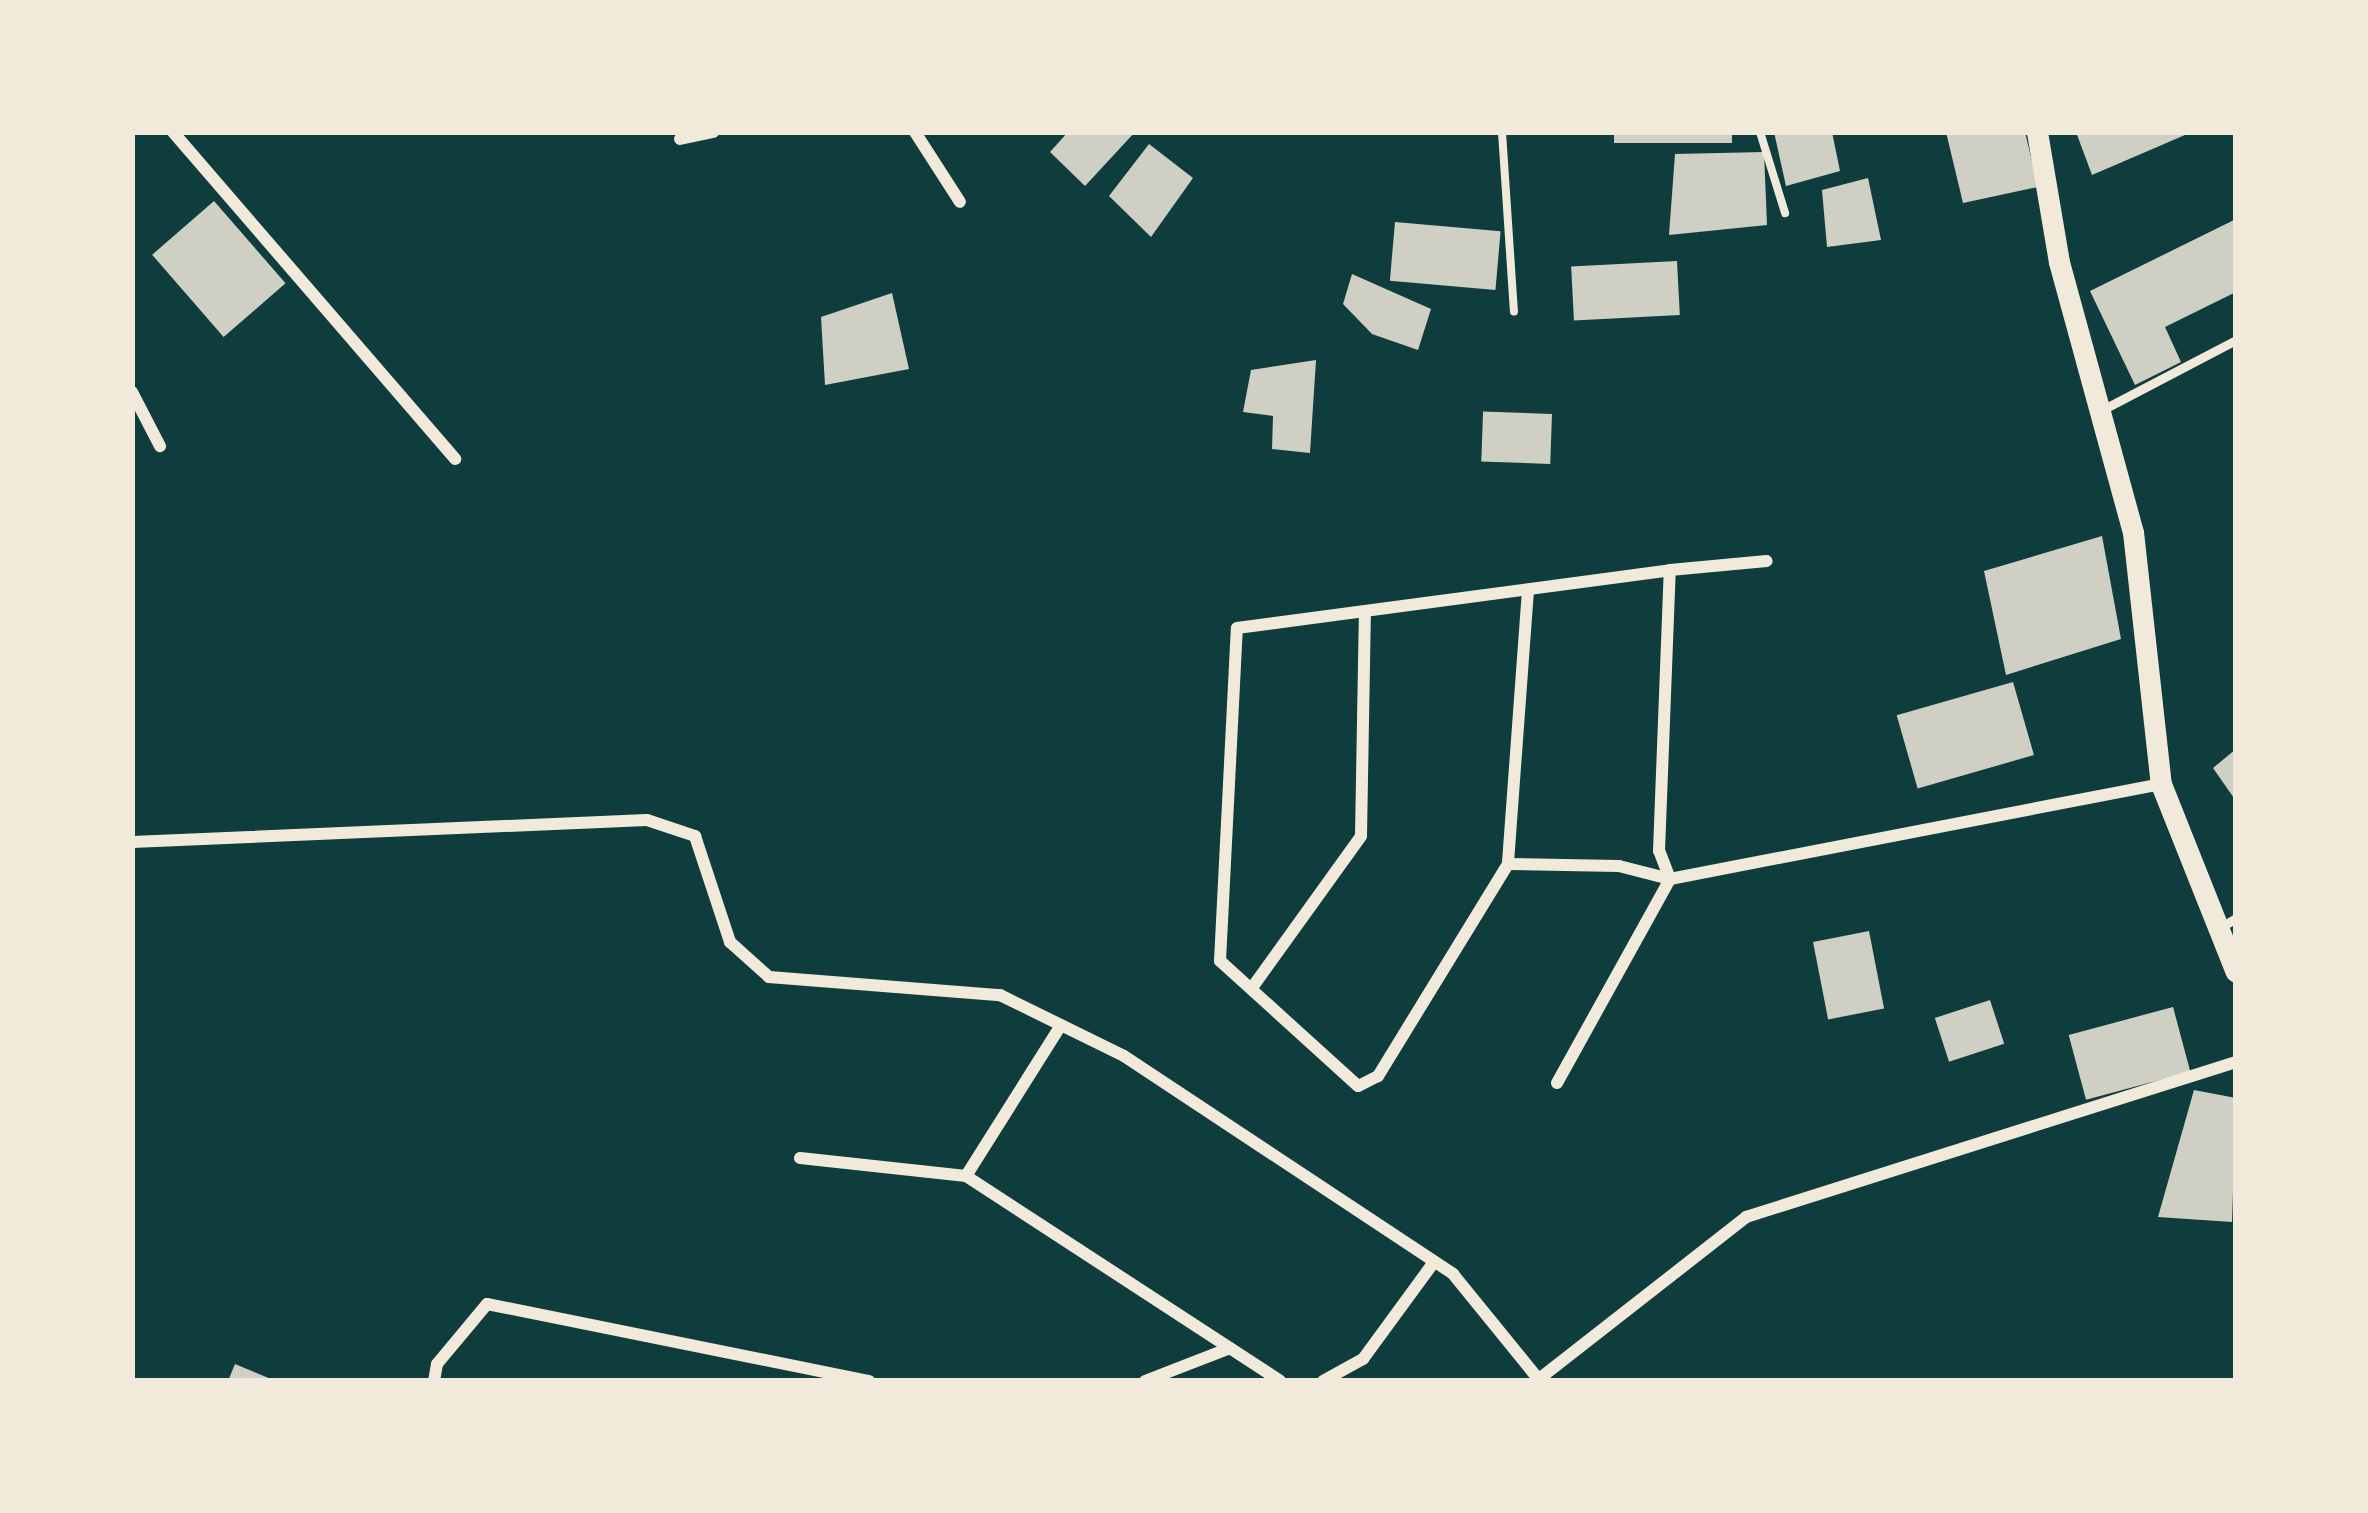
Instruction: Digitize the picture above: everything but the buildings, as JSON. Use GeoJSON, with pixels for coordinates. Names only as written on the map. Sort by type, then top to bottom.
{"type":"FeatureCollection","features":[{"type":"Feature","properties":{"kind":"street"},"geometry":{"type":"LineString","coordinates":[[173,132],[454,459]]}},
{"type":"Feature","properties":{"kind":"street"},"geometry":{"type":"LineString","coordinates":[[680,139],[713,132]]}},
{"type":"Feature","properties":{"kind":"street"},"geometry":{"type":"LineString","coordinates":[[915,132],[960,202]]}},
{"type":"Feature","properties":{"kind":"street"},"geometry":{"type":"LineString","coordinates":[[2037,132],[2059,262],[2133,532],[2161,784],[2214,931],[2236,972]]}},
{"type":"Feature","properties":{"kind":"street"},"geometry":{"type":"LineString","coordinates":[[132,392],[160,446]]}},
{"type":"Feature","properties":{"kind":"street"},"geometry":{"type":"LineString","coordinates":[[1528,590],[1508,864],[1378,1076],[1358,1086],[1255,985],[1220,961],[1237,628],[1670,570],[1767,561]]}},
{"type":"Feature","properties":{"kind":"street"},"geometry":{"type":"LineString","coordinates":[[1670,570],[1659,851],[1670,879]]}},
{"type":"Feature","properties":{"kind":"street"},"geometry":{"type":"LineString","coordinates":[[1255,985],[1361,836],[1365,613]]}},
{"type":"Feature","properties":{"kind":"street"},"geometry":{"type":"LineString","coordinates":[[1508,864],[1619,866],[1670,879],[2161,784]]}},
{"type":"Feature","properties":{"kind":"street"},"geometry":{"type":"LineString","coordinates":[[132,842],[647,820],[694,836],[730,942],[769,976],[1000,995],[1124,1056],[1435,1262],[1539,1380],[1746,1217],[2236,1062]]}},
{"type":"Feature","properties":{"kind":"street"},"geometry":{"type":"LineString","coordinates":[[1557,1083],[1670,879]]}},
{"type":"Feature","properties":{"kind":"street"},"geometry":{"type":"LineString","coordinates":[[966,1176],[1061,1025]]}},
{"type":"Feature","properties":{"kind":"street"},"geometry":{"type":"LineString","coordinates":[[800,1158],[966,1176],[1280,1381]]}},
{"type":"Feature","properties":{"kind":"street"},"geometry":{"type":"LineString","coordinates":[[1323,1381],[1363,1359],[1435,1262]]}},
{"type":"Feature","properties":{"kind":"street"},"geometry":{"type":"LineString","coordinates":[[434,1381],[437,1364],[488,1304],[869,1381]]}},
{"type":"Feature","properties":{"kind":"street"},"geometry":{"type":"LineString","coordinates":[[1145,1381],[1230,1348]]}},
{"type":"Feature","properties":{"kind":"lane"},"geometry":{"type":"LineString","coordinates":[[2100,411],[2236,340]]}},
{"type":"Feature","properties":{"kind":"lane"},"geometry":{"type":"LineString","coordinates":[[2214,931],[2236,918]]}},
{"type":"Feature","properties":{"kind":"path"},"geometry":{"type":"LineString","coordinates":[[1502,132],[1514,312]]}},
{"type":"Feature","properties":{"kind":"path"},"geometry":{"type":"LineString","coordinates":[[1760,132],[1785,213]]}}]}
